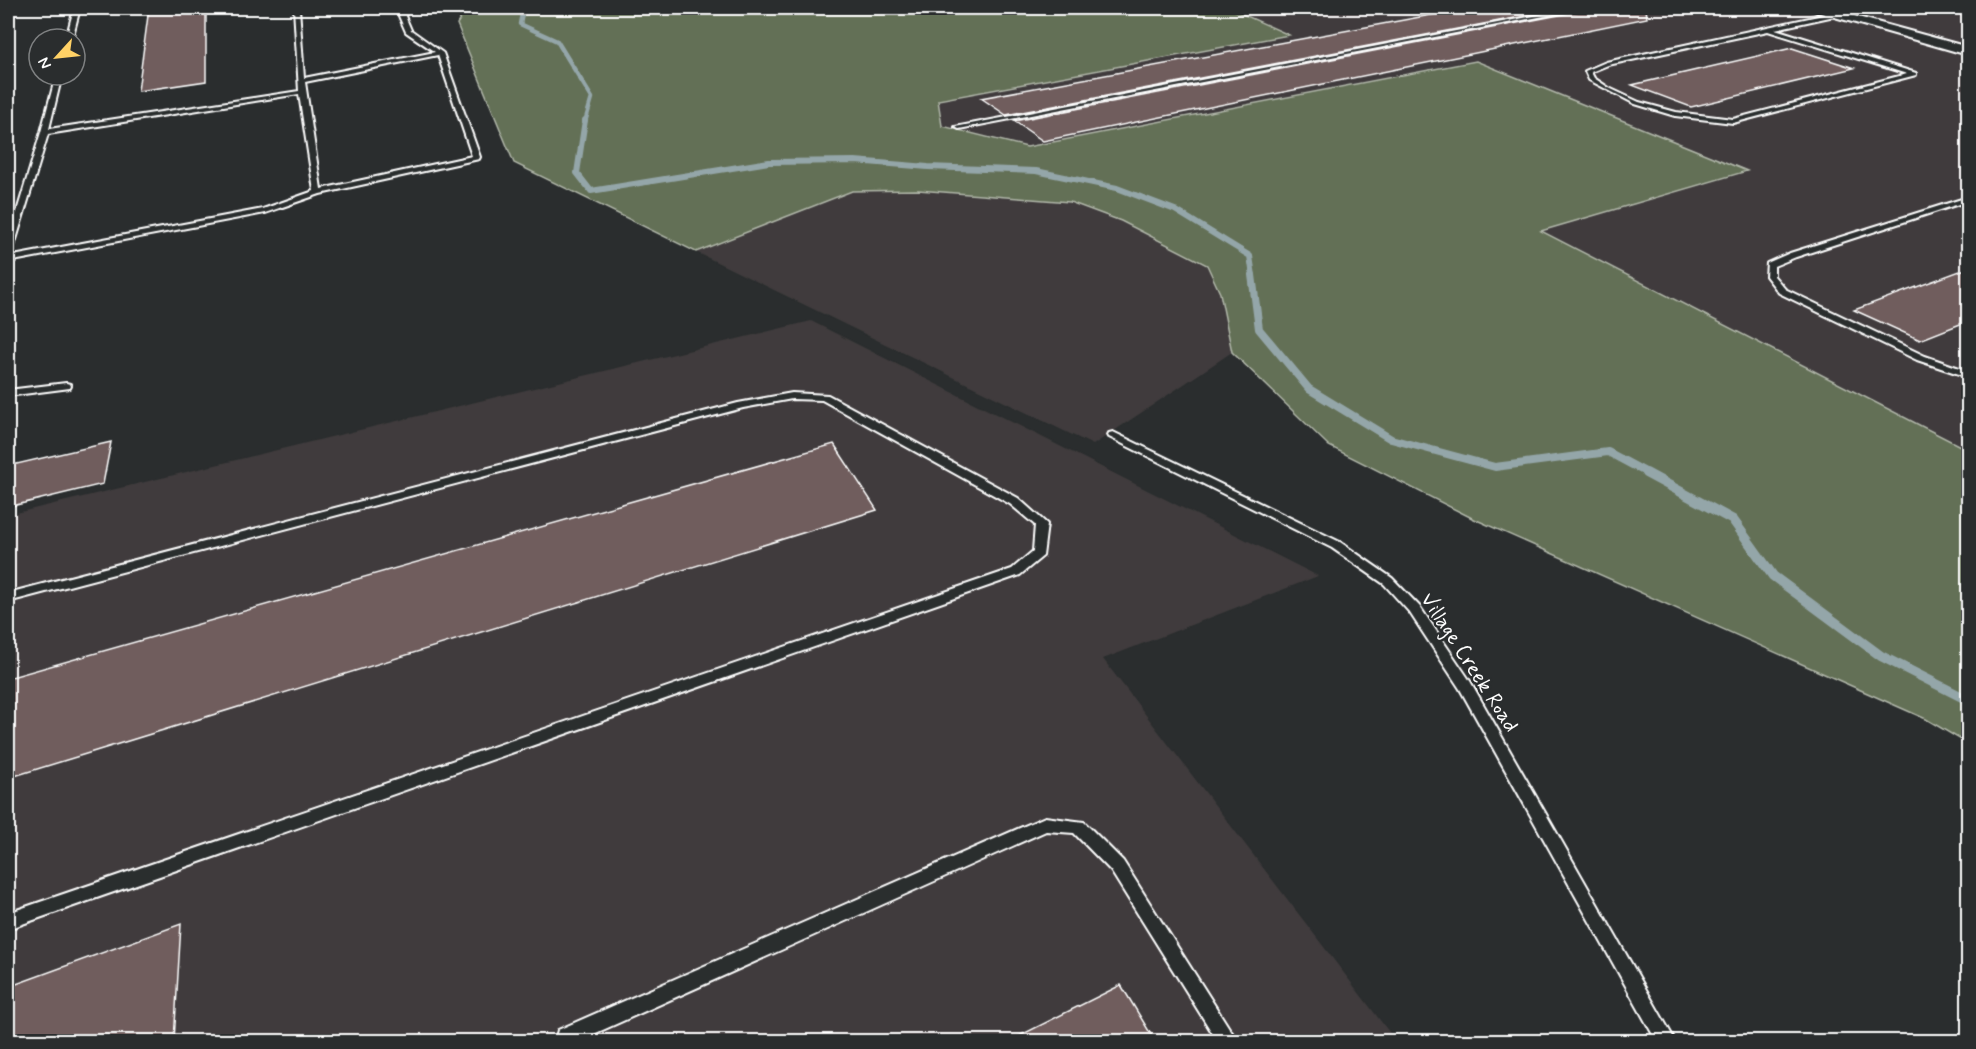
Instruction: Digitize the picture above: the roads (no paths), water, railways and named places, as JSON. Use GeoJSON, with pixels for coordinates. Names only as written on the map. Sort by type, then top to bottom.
{"type":"FeatureCollection","features":[{"type":"Feature","properties":{"kind":"street"},"geometry":{"type":"LineString","coordinates":[[1814,8],[1968,51]]}},
{"type":"Feature","properties":{"kind":"lane"},"geometry":{"type":"LineString","coordinates":[[72,27],[77,8]]}},
{"type":"Feature","properties":{"kind":"lane"},"geometry":{"type":"LineString","coordinates":[[296,8],[302,92],[318,192]]}},
{"type":"Feature","properties":{"kind":"lane"},"geometry":{"type":"LineString","coordinates":[[8,260],[265,212],[318,192],[476,157],[440,53],[408,31],[402,16],[407,8]]}},
{"type":"Feature","properties":{"kind":"lane"},"geometry":{"type":"LineString","coordinates":[[959,127],[1582,8]]}},
{"type":"Feature","properties":{"kind":"lane"},"geometry":{"type":"LineString","coordinates":[[1768,29],[1914,74],[1733,121],[1675,114],[1637,103],[1607,90],[1591,79],[1588,71],[1606,64],[1837,14]]}},
{"type":"Feature","properties":{"kind":"lane"},"geometry":{"type":"LineString","coordinates":[[301,81],[440,53]]}},
{"type":"Feature","properties":{"kind":"lane"},"geometry":{"type":"LineString","coordinates":[[8,253],[45,132],[56,87]]}},
{"type":"Feature","properties":{"kind":"lane"},"geometry":{"type":"LineString","coordinates":[[45,132],[302,92]]}},
{"type":"Feature","properties":{"kind":"lane"},"geometry":{"type":"LineString","coordinates":[[1968,199],[1794,255],[1770,265],[1770,276],[1782,291],[1921,358],[1968,374]]}},
{"type":"Feature","properties":{"kind":"lane"},"geometry":{"type":"LineString","coordinates":[[8,393],[66,386]]}},
{"type":"Feature","properties":{"kind":"lane"},"geometry":{"type":"LineString","coordinates":[[8,598],[742,405],[792,396],[824,397],[1014,501],[1041,524],[1039,553],[1016,572],[8,921]]}},
{"type":"Feature","properties":{"kind":"lane","name":"Village Creek Road"},"geometry":{"type":"LineString","coordinates":[[1113,435],[1336,545],[1388,582],[1415,610],[1465,685],[1667,1041]]}},
{"type":"Feature","properties":{"kind":"lane"},"geometry":{"type":"LineString","coordinates":[[565,1038],[1045,824],[1078,827],[1117,866],[1229,1041]]}},
{"type":"Feature","properties":{"kind":"waterway"},"geometry":{"type":"LineString","coordinates":[[526,8],[523,9],[520,24],[557,41],[592,98],[585,122]]}},
{"type":"Feature","properties":{"kind":"waterway"},"geometry":{"type":"LineString","coordinates":[[585,120],[577,173],[591,191],[769,162],[855,161],[928,167],[1036,171],[1117,188],[1175,210],[1250,256],[1253,276]]}},
{"type":"Feature","properties":{"kind":"waterway"},"geometry":{"type":"LineString","coordinates":[[1252,275],[1259,329],[1309,389],[1391,439],[1495,467],[1608,452],[1649,474]]}},
{"type":"Feature","properties":{"kind":"waterway"},"geometry":{"type":"LineString","coordinates":[[1646,473],[1733,520],[1773,576],[1881,656],[1968,700]]}}]}
